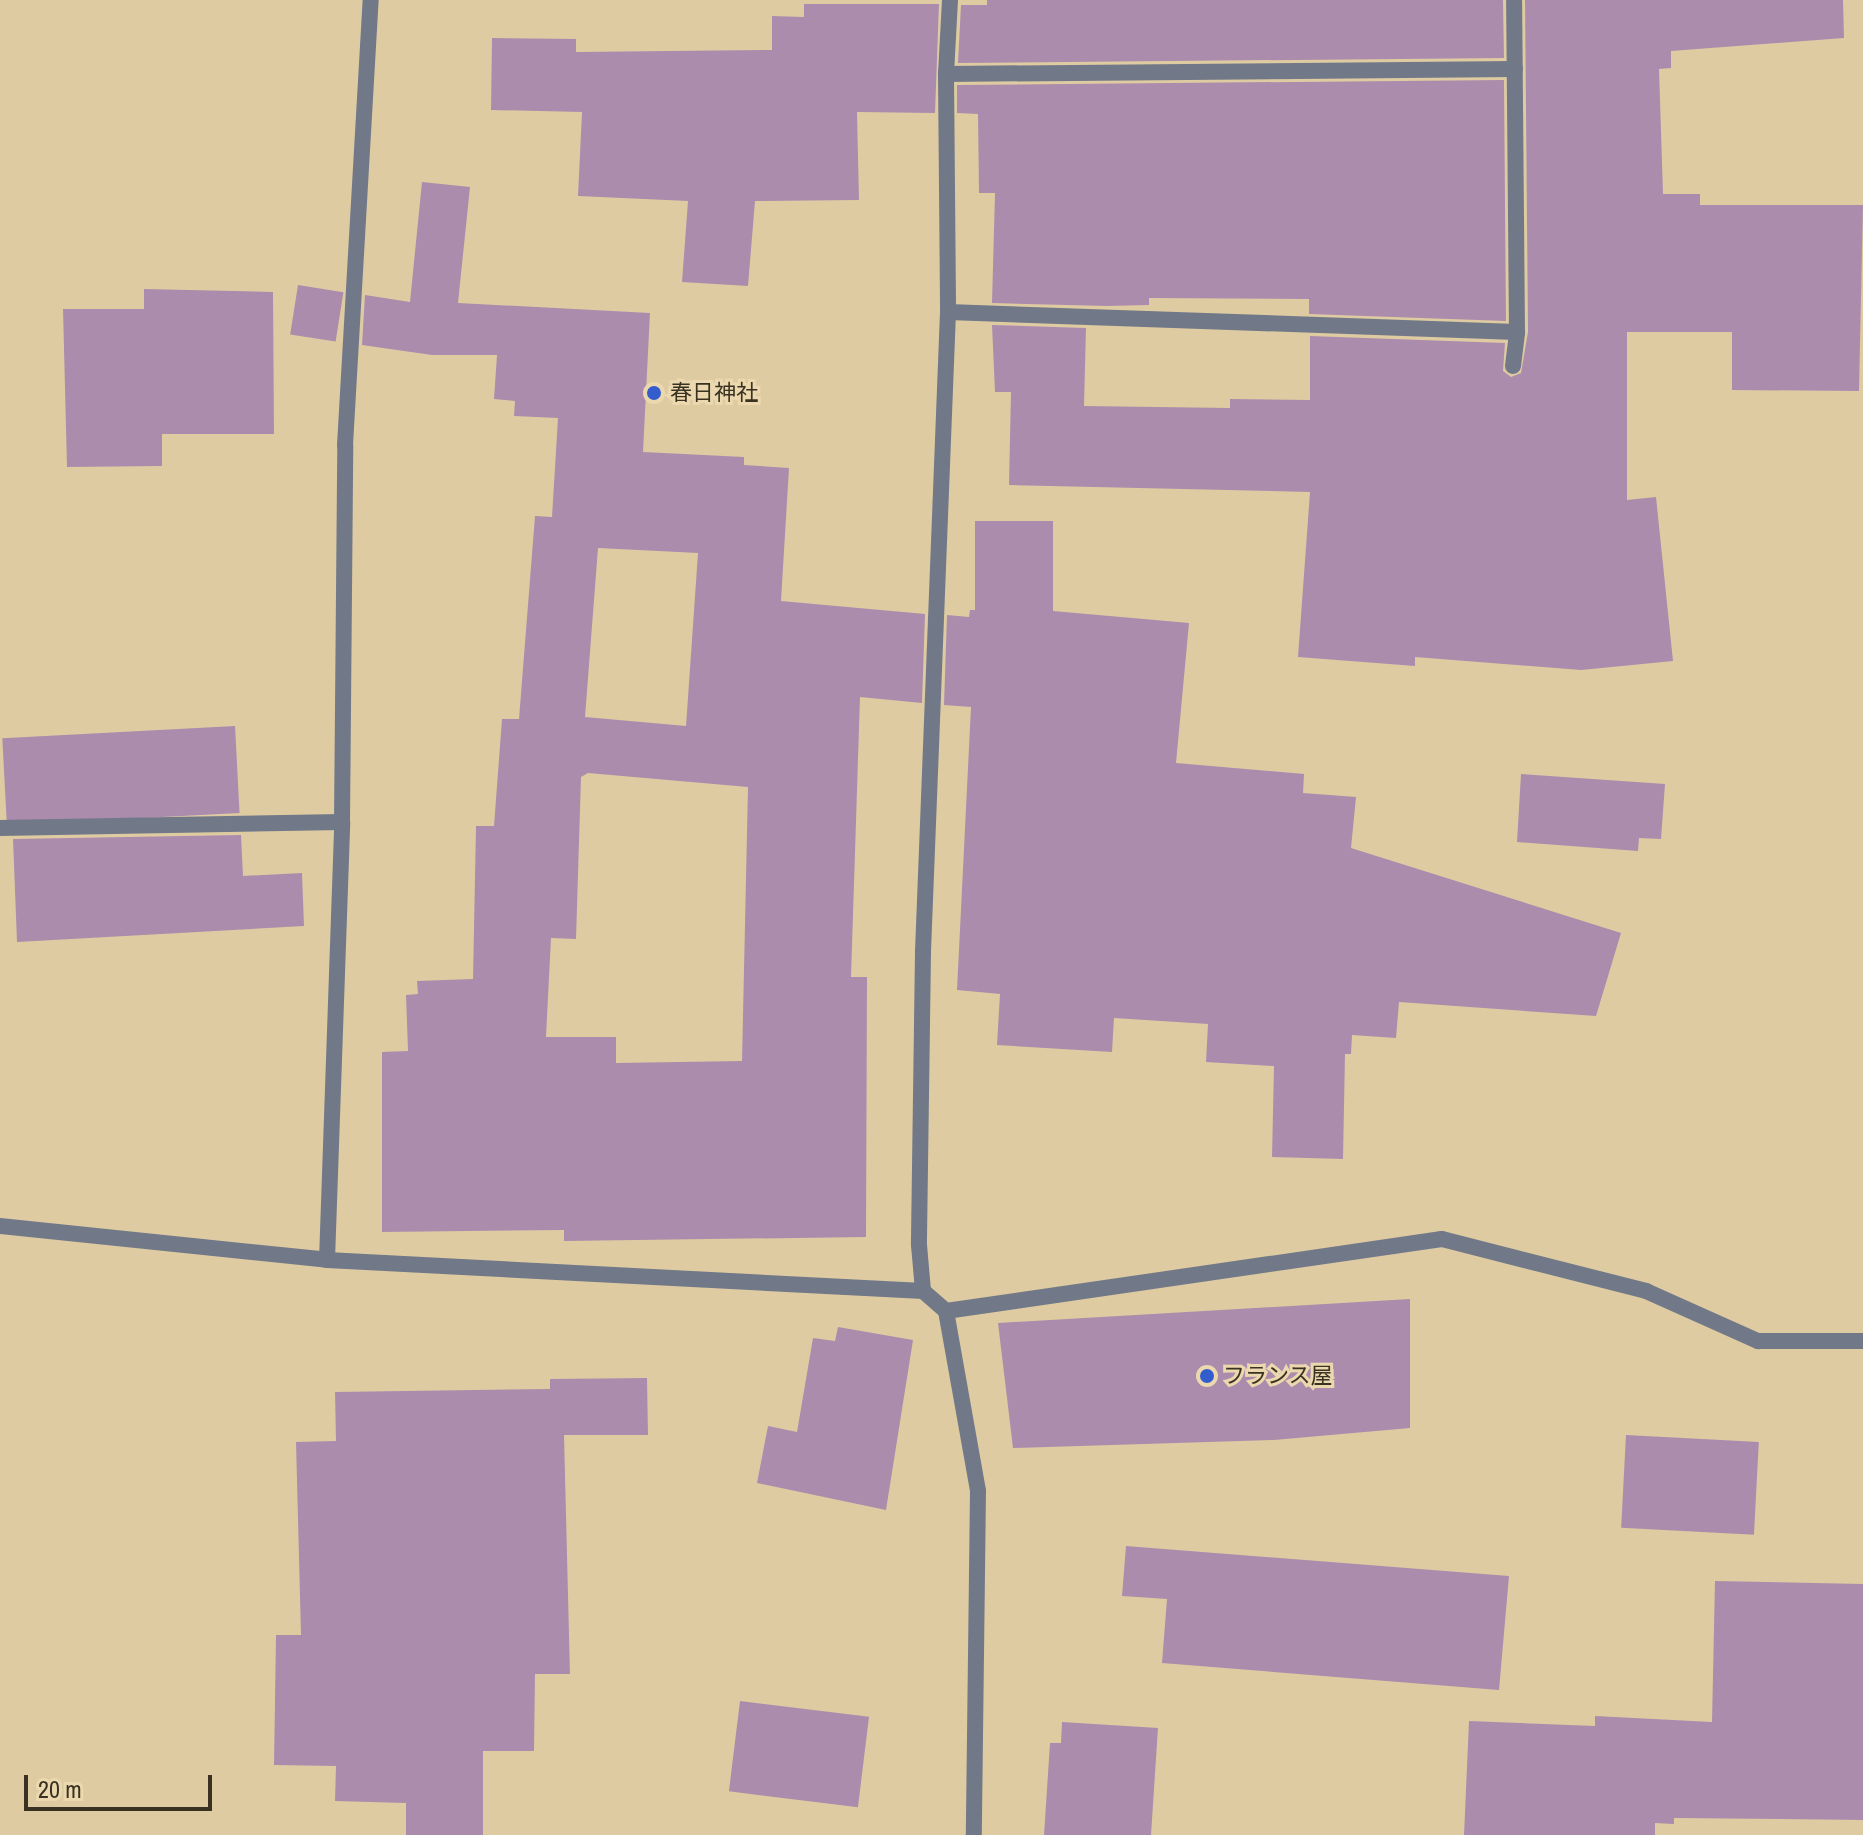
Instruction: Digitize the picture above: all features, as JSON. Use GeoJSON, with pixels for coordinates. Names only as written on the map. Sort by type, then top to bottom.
{"type":"FeatureCollection","features":[{"type":"Feature","properties":{"kind":"street"},"geometry":{"type":"LineString","coordinates":[[327,1260],[342,822],[345,445],[371,0]]}},
{"type":"Feature","properties":{"kind":"street"},"geometry":{"type":"LineString","coordinates":[[923,1291],[923,952],[948,312],[946,74],[950,0]]}},
{"type":"Feature","properties":{"kind":"street"},"geometry":{"type":"LineString","coordinates":[[1513,366],[1517,332],[1514,0]]}},
{"type":"Feature","properties":{"kind":"street"},"geometry":{"type":"LineString","coordinates":[[946,74],[1515,69]]}},
{"type":"Feature","properties":{"kind":"street"},"geometry":{"type":"LineString","coordinates":[[948,312],[1517,332]]}},
{"type":"Feature","properties":{"kind":"street"},"geometry":{"type":"LineString","coordinates":[[0,828],[342,822]]}},
{"type":"Feature","properties":{"kind":"street"},"geometry":{"type":"LineString","coordinates":[[0,1226],[327,1260],[923,1291],[946,1311],[978,1491],[974,1835]]}},
{"type":"Feature","properties":{"kind":"street"},"geometry":{"type":"LineString","coordinates":[[946,1311],[1442,1239],[1646,1291],[1758,1341],[1863,1341]]}},
{"type":"Feature","properties":{"kind":"building"},"geometry":{"type":"Polygon","coordinates":[[[987,0],[1503,0],[1504,58],[958,63],[961,5],[987,5],[987,0]]]}},
{"type":"Feature","properties":{"kind":"building"},"geometry":{"type":"Polygon","coordinates":[[[1525,0],[1843,0],[1844,38],[1671,51],[1671,68],[1659,69],[1663,194],[1700,194],[1700,205],[1863,205],[1859,391],[1732,390],[1732,332],[1627,332],[1627,500],[1656,497],[1673,661],[1581,670],[1415,657],[1415,666],[1298,657],[1310,492],[1009,485],[1011,392],[995,392],[992,325],[1086,328],[1084,406],[1230,408],[1230,399],[1310,400],[1310,336],[1505,343],[1503,371],[1511,377],[1521,373],[1528,332],[1525,0]]]}},
{"type":"Feature","properties":{"kind":"building"},"geometry":{"type":"Polygon","coordinates":[[[804,4],[939,4],[935,113],[857,112],[859,200],[755,201],[748,286],[682,282],[688,201],[578,196],[582,112],[491,110],[492,38],[576,39],[576,52],[772,50],[772,16],[804,17],[804,4]]]}},
{"type":"Feature","properties":{"kind":"building"},"geometry":{"type":"Polygon","coordinates":[[[1504,80],[1506,321],[1309,314],[1309,299],[1149,298],[1149,305],[1107,306],[992,303],[995,193],[979,193],[978,114],[957,113],[957,85],[1504,80]]]}},
{"type":"Feature","properties":{"kind":"building"},"geometry":{"type":"Polygon","coordinates":[[[422,182],[470,187],[458,303],[650,313],[643,452],[744,457],[744,465],[789,468],[781,601],[925,614],[922,703],[860,697],[851,977],[867,977],[866,1237],[564,1241],[564,1230],[382,1232],[382,1052],[408,1051],[406,995],[418,994],[417,981],[473,979],[476,826],[494,826],[502,719],[519,719],[535,516],[552,517],[558,418],[514,416],[515,401],[494,399],[497,355],[432,355],[362,345],[365,295],[410,302],[422,182]],[[598,548],[585,717],[686,726],[698,553],[598,548]],[[588,773],[581,777],[576,939],[551,938],[546,1037],[616,1037],[616,1063],[742,1061],[748,787],[588,773]]]}},
{"type":"Feature","properties":{"kind":"building"},"geometry":{"type":"Polygon","coordinates":[[[298,285],[343,292],[336,342],[290,334],[298,285]]]}},
{"type":"Feature","properties":{"kind":"building"},"geometry":{"type":"Polygon","coordinates":[[[144,289],[273,292],[274,434],[162,434],[162,466],[67,467],[63,309],[144,309],[144,289]]]}},
{"type":"Feature","properties":{"kind":"building"},"geometry":{"type":"Polygon","coordinates":[[[975,521],[1053,521],[1053,611],[1189,623],[1176,763],[1304,774],[1303,793],[1356,797],[1351,848],[1621,933],[1596,1016],[1399,1002],[1396,1038],[1352,1035],[1351,1054],[1345,1054],[1343,1159],[1272,1157],[1274,1066],[1206,1062],[1208,1024],[1114,1018],[1112,1052],[997,1045],[1000,994],[957,990],[971,707],[944,705],[947,615],[969,617],[970,610],[975,610],[975,521]]]}},
{"type":"Feature","properties":{"kind":"building"},"geometry":{"type":"Polygon","coordinates":[[[235,726],[240,813],[7,825],[2,738],[235,726]]]}},
{"type":"Feature","properties":{"kind":"building"},"geometry":{"type":"Polygon","coordinates":[[[1521,774],[1665,784],[1661,839],[1639,838],[1638,851],[1517,842],[1521,774]]]}},
{"type":"Feature","properties":{"kind":"building"},"geometry":{"type":"Polygon","coordinates":[[[241,835],[243,876],[302,873],[304,926],[17,942],[13,839],[241,835]]]}},
{"type":"Feature","properties":{"kind":"building","name":"フランス屋"},"geometry":{"type":"Polygon","coordinates":[[[1410,1299],[1410,1428],[1274,1440],[1013,1448],[998,1323],[1410,1299]]]}},
{"type":"Feature","properties":{"kind":"building"},"geometry":{"type":"Polygon","coordinates":[[[838,1327],[913,1340],[886,1510],[757,1483],[768,1426],[797,1432],[813,1338],[835,1341],[838,1327]]]}},
{"type":"Feature","properties":{"kind":"building"},"geometry":{"type":"Polygon","coordinates":[[[647,1378],[648,1435],[564,1435],[570,1674],[535,1674],[534,1751],[483,1751],[483,1835],[406,1835],[406,1803],[335,1801],[336,1766],[274,1765],[276,1635],[301,1635],[296,1442],[336,1441],[335,1392],[550,1389],[550,1379],[647,1378]]]}},
{"type":"Feature","properties":{"kind":"building"},"geometry":{"type":"Polygon","coordinates":[[[1626,1435],[1759,1442],[1754,1535],[1621,1528],[1626,1435]]]}},
{"type":"Feature","properties":{"kind":"building"},"geometry":{"type":"Polygon","coordinates":[[[1126,1546],[1509,1576],[1499,1690],[1162,1663],[1167,1599],[1122,1596],[1126,1546]]]}},
{"type":"Feature","properties":{"kind":"building"},"geometry":{"type":"Polygon","coordinates":[[[1715,1581],[1863,1584],[1863,1820],[1674,1818],[1674,1824],[1655,1823],[1655,1835],[1464,1835],[1469,1721],[1595,1726],[1595,1716],[1712,1722],[1715,1581]]]}},
{"type":"Feature","properties":{"kind":"building"},"geometry":{"type":"Polygon","coordinates":[[[740,1701],[869,1717],[858,1807],[729,1791],[740,1701]]]}},
{"type":"Feature","properties":{"kind":"building"},"geometry":{"type":"Polygon","coordinates":[[[1062,1722],[1158,1728],[1151,1835],[1044,1835],[1050,1743],[1061,1743],[1062,1722]]]}},
{"type":"Feature","properties":{"kind":"place","name":"春日神社"},"geometry":{"type":"Point","coordinates":[654,393]}},
{"type":"Feature","properties":{"kind":"place","name":"フランス屋"},"geometry":{"type":"Point","coordinates":[1207,1376]}}]}
